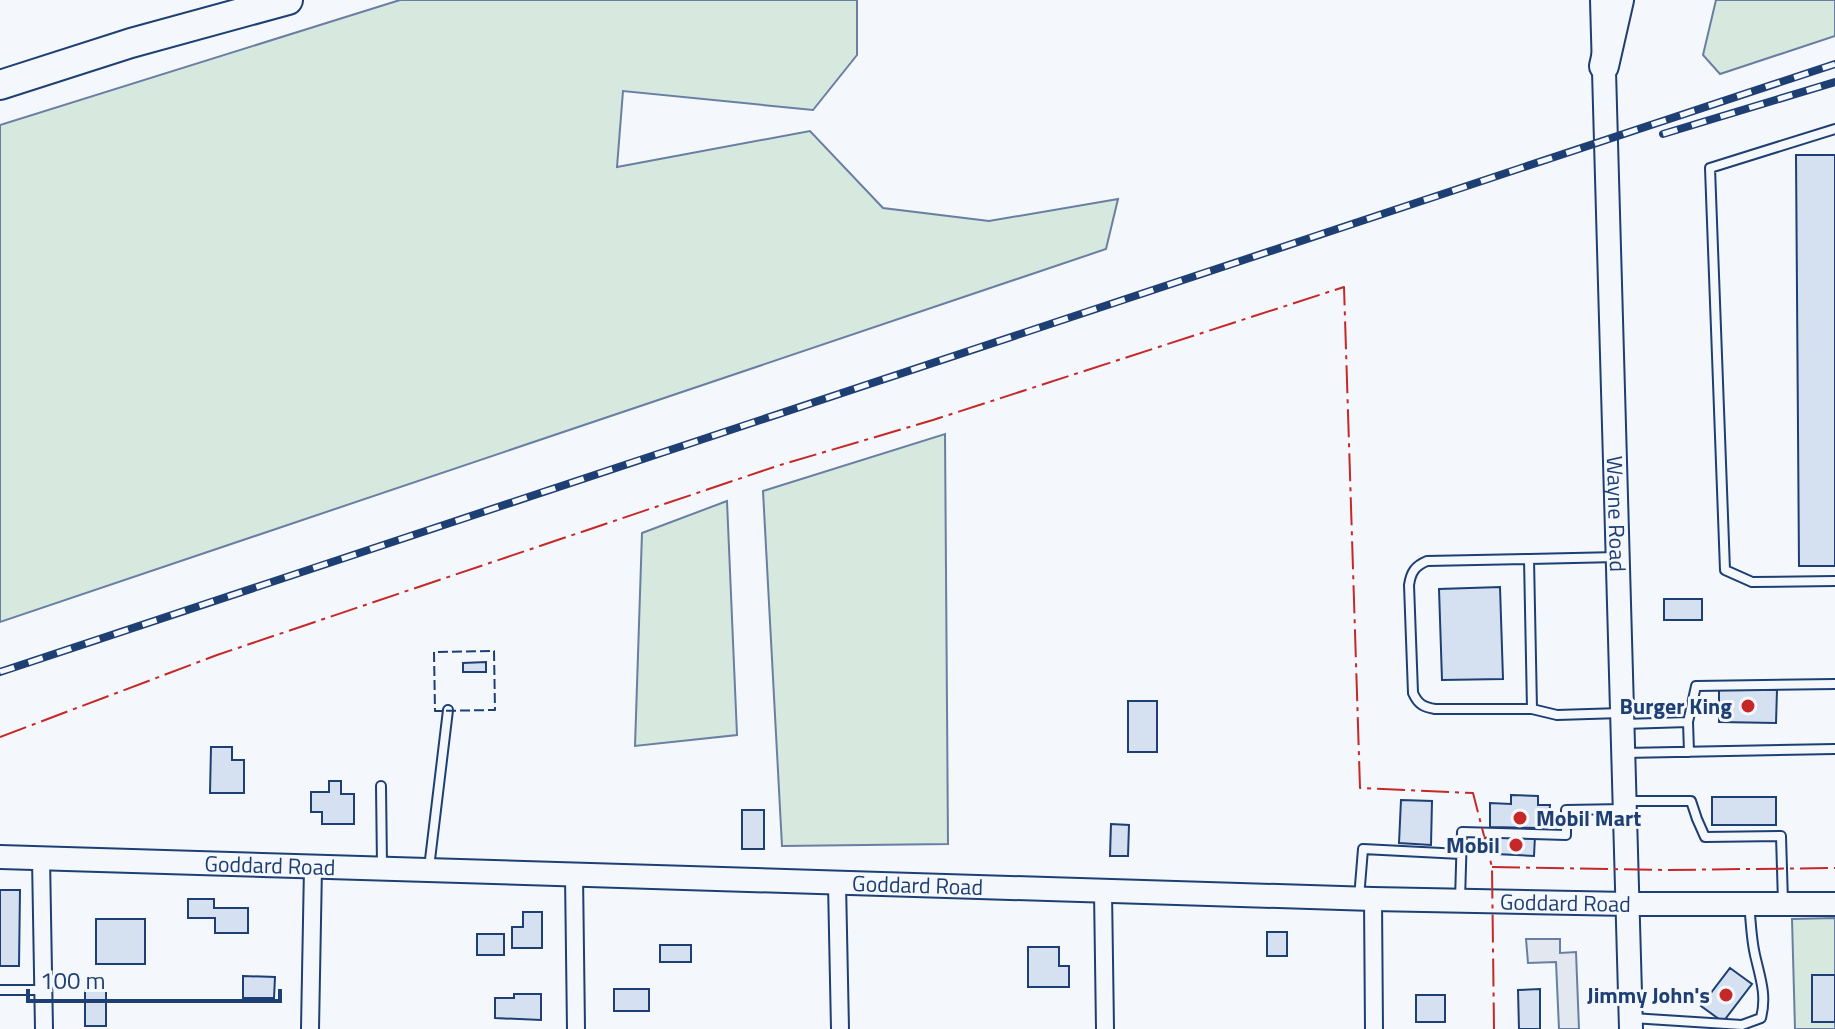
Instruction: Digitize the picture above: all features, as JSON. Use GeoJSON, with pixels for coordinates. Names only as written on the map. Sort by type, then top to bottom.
{"type":"FeatureCollection","features":[{"type":"Feature","properties":{"kind":"highway"},"geometry":{"type":"LineString","coordinates":[[0,70],[219,0]]}},
{"type":"Feature","properties":{"kind":"highway"},"geometry":{"type":"LineString","coordinates":[[0,85],[131,43],[288,0]]}},
{"type":"Feature","properties":{"kind":"highway"},"geometry":{"type":"LineString","coordinates":[[1604,66],[1619,0]]}},
{"type":"Feature","properties":{"kind":"main road","name":"Wayne Road"},"geometry":{"type":"LineString","coordinates":[[1602,0],[1631,1024]]}},
{"type":"Feature","properties":{"kind":"main road","name":"Goddard Road"},"geometry":{"type":"LineString","coordinates":[[0,857],[1366,899],[1835,904]]}},
{"type":"Feature","properties":{"kind":"street"},"geometry":{"type":"LineString","coordinates":[[41,858],[44,1029]]}},
{"type":"Feature","properties":{"kind":"street"},"geometry":{"type":"LineString","coordinates":[[310,1029],[313,867]]}},
{"type":"Feature","properties":{"kind":"street"},"geometry":{"type":"LineString","coordinates":[[574,875],[576,1029]]}},
{"type":"Feature","properties":{"kind":"street"},"geometry":{"type":"LineString","coordinates":[[837,883],[840,1029]]}},
{"type":"Feature","properties":{"kind":"street"},"geometry":{"type":"LineString","coordinates":[[1103,891],[1105,1029]]}},
{"type":"Feature","properties":{"kind":"street"},"geometry":{"type":"LineString","coordinates":[[1366,899],[1374,1029]]}},
{"type":"Feature","properties":{"kind":"lane"},"geometry":{"type":"LineString","coordinates":[[1835,129],[1710,168],[1725,570],[1752,582],[1835,581]]}},
{"type":"Feature","properties":{"kind":"lane"},"geometry":{"type":"LineString","coordinates":[[1618,557],[1427,561],[1419,564],[1410,573],[1409,585],[1413,693],[1417,702],[1435,709],[1532,709],[1557,715],[1688,722]]}},
{"type":"Feature","properties":{"kind":"lane"},"geometry":{"type":"LineString","coordinates":[[1529,559],[1532,709]]}},
{"type":"Feature","properties":{"kind":"lane"},"geometry":{"type":"LineString","coordinates":[[1689,752],[1688,722],[1696,686],[1835,684]]}},
{"type":"Feature","properties":{"kind":"lane"},"geometry":{"type":"LineString","coordinates":[[429,869],[448,710]]}},
{"type":"Feature","properties":{"kind":"lane"},"geometry":{"type":"LineString","coordinates":[[1624,754],[1835,749]]}},
{"type":"Feature","properties":{"kind":"lane"},"geometry":{"type":"LineString","coordinates":[[381,786],[382,867]]}},
{"type":"Feature","properties":{"kind":"lane"},"geometry":{"type":"LineString","coordinates":[[1460,901],[1462,832],[1566,835],[1566,810],[1691,801],[1705,837],[1781,836],[1783,904]]}},
{"type":"Feature","properties":{"kind":"lane"},"geometry":{"type":"LineString","coordinates":[[1366,899],[1363,849],[1461,854]]}},
{"type":"Feature","properties":{"kind":"lane"},"geometry":{"type":"LineString","coordinates":[[1631,1024],[1742,1025],[1761,1018],[1764,1008],[1763,982],[1754,954],[1749,904]]}},
{"type":"Feature","properties":{"kind":"lane"},"geometry":{"type":"LineString","coordinates":[[0,990],[43,990]]}},
{"type":"Feature","properties":{"kind":"shaded area"},"geometry":{"type":"Polygon","coordinates":[[[400,0],[857,0],[857,55],[813,110],[623,91],[617,167],[810,131],[883,208],[989,221],[1118,199],[1106,249],[0,622],[0,125],[400,0]]]}},
{"type":"Feature","properties":{"kind":"shaded area"},"geometry":{"type":"Polygon","coordinates":[[[1716,0],[1835,0],[1835,36],[1720,74],[1703,55],[1716,0]]]}},
{"type":"Feature","properties":{"kind":"shaded area"},"geometry":{"type":"Polygon","coordinates":[[[945,434],[948,844],[782,846],[763,491],[945,434]]]}},
{"type":"Feature","properties":{"kind":"shaded area"},"geometry":{"type":"Polygon","coordinates":[[[727,501],[737,735],[635,746],[642,533],[727,501]]]}},
{"type":"Feature","properties":{"kind":"shaded area"},"geometry":{"type":"Polygon","coordinates":[[[1835,918],[1835,1029],[1795,1029],[1792,919],[1835,918]]]}},
{"type":"Feature","properties":{"kind":"shaded area"},"geometry":{"type":"Polygon","coordinates":[[[1526,939],[1560,939],[1560,953],[1576,952],[1579,1029],[1559,1029],[1556,962],[1528,963],[1526,939]]]}},
{"type":"Feature","properties":{"kind":"building"},"geometry":{"type":"Polygon","coordinates":[[[1796,155],[1835,155],[1835,566],[1799,566],[1796,155]]]}},
{"type":"Feature","properties":{"kind":"building"},"geometry":{"type":"Polygon","coordinates":[[[1500,587],[1503,679],[1442,680],[1439,589],[1500,587]]]}},
{"type":"Feature","properties":{"kind":"building"},"geometry":{"type":"Polygon","coordinates":[[[1664,599],[1702,599],[1702,620],[1664,620],[1664,599]]]}},
{"type":"Feature","properties":{"kind":"building"},"geometry":{"type":"Polygon","coordinates":[[[486,662],[486,672],[463,672],[463,663],[486,662]]]}},
{"type":"Feature","properties":{"kind":"building","name":"Burger King"},"geometry":{"type":"Polygon","coordinates":[[[1719,689],[1777,690],[1776,723],[1719,722],[1719,689]]]}},
{"type":"Feature","properties":{"kind":"building"},"geometry":{"type":"Polygon","coordinates":[[[1128,701],[1157,701],[1157,752],[1128,752],[1128,701]]]}},
{"type":"Feature","properties":{"kind":"building"},"geometry":{"type":"Polygon","coordinates":[[[211,747],[232,747],[232,760],[244,760],[244,793],[210,793],[211,747]]]}},
{"type":"Feature","properties":{"kind":"building"},"geometry":{"type":"Polygon","coordinates":[[[329,781],[341,781],[341,794],[354,794],[354,824],[322,824],[322,812],[311,812],[311,792],[329,792],[329,781]]]}},
{"type":"Feature","properties":{"kind":"building"},"geometry":{"type":"Polygon","coordinates":[[[1511,795],[1538,796],[1538,805],[1550,805],[1548,826],[1490,827],[1490,803],[1511,804],[1511,795]]]}},
{"type":"Feature","properties":{"kind":"building"},"geometry":{"type":"Polygon","coordinates":[[[1712,797],[1776,797],[1776,825],[1712,825],[1712,797]]]}},
{"type":"Feature","properties":{"kind":"building"},"geometry":{"type":"Polygon","coordinates":[[[1401,800],[1432,801],[1431,845],[1399,843],[1401,800]]]}},
{"type":"Feature","properties":{"kind":"building"},"geometry":{"type":"Polygon","coordinates":[[[742,810],[764,810],[764,849],[742,849],[742,810]]]}},
{"type":"Feature","properties":{"kind":"building"},"geometry":{"type":"Polygon","coordinates":[[[1111,824],[1129,825],[1128,856],[1110,856],[1111,824]]]}},
{"type":"Feature","properties":{"kind":"building"},"geometry":{"type":"Polygon","coordinates":[[[1497,835],[1535,836],[1534,856],[1496,854],[1497,835]]]}},
{"type":"Feature","properties":{"kind":"building"},"geometry":{"type":"Polygon","coordinates":[[[0,890],[20,890],[19,966],[0,966],[0,890]]]}},
{"type":"Feature","properties":{"kind":"building"},"geometry":{"type":"Polygon","coordinates":[[[188,899],[214,899],[214,908],[248,908],[248,933],[215,933],[215,918],[188,918],[188,899]]]}},
{"type":"Feature","properties":{"kind":"building"},"geometry":{"type":"Polygon","coordinates":[[[523,912],[542,912],[542,948],[512,948],[512,927],[523,927],[523,912]]]}},
{"type":"Feature","properties":{"kind":"building"},"geometry":{"type":"Polygon","coordinates":[[[96,919],[145,919],[145,964],[96,964],[96,919]]]}},
{"type":"Feature","properties":{"kind":"building"},"geometry":{"type":"Polygon","coordinates":[[[1267,932],[1287,932],[1287,956],[1267,956],[1267,932]]]}},
{"type":"Feature","properties":{"kind":"building"},"geometry":{"type":"Polygon","coordinates":[[[477,934],[504,934],[504,955],[477,955],[477,934]]]}},
{"type":"Feature","properties":{"kind":"building"},"geometry":{"type":"Polygon","coordinates":[[[660,945],[691,945],[691,962],[660,962],[660,945]]]}},
{"type":"Feature","properties":{"kind":"building"},"geometry":{"type":"Polygon","coordinates":[[[1028,947],[1059,947],[1059,966],[1069,966],[1069,987],[1028,987],[1028,947]]]}},
{"type":"Feature","properties":{"kind":"building","name":"Jimmy John's"},"geometry":{"type":"Polygon","coordinates":[[[1730,968],[1752,984],[1723,1022],[1701,1006],[1730,968]]]}},
{"type":"Feature","properties":{"kind":"building"},"geometry":{"type":"Polygon","coordinates":[[[1812,975],[1835,975],[1835,1022],[1812,1022],[1812,975]]]}},
{"type":"Feature","properties":{"kind":"building"},"geometry":{"type":"Polygon","coordinates":[[[243,976],[275,977],[274,998],[243,998],[243,976]]]}},
{"type":"Feature","properties":{"kind":"building"},"geometry":{"type":"Polygon","coordinates":[[[614,989],[649,989],[649,1011],[614,1011],[614,989]]]}},
{"type":"Feature","properties":{"kind":"building"},"geometry":{"type":"Polygon","coordinates":[[[1540,989],[1540,1029],[1519,1029],[1518,990],[1540,989]]]}},
{"type":"Feature","properties":{"kind":"building"},"geometry":{"type":"Polygon","coordinates":[[[85,991],[106,991],[106,1026],[85,1026],[85,991]]]}},
{"type":"Feature","properties":{"kind":"building"},"geometry":{"type":"Polygon","coordinates":[[[514,994],[541,994],[541,1020],[495,1018],[495,998],[514,998],[514,994]]]}},
{"type":"Feature","properties":{"kind":"building"},"geometry":{"type":"Polygon","coordinates":[[[1416,995],[1445,995],[1445,1022],[1416,1022],[1416,995]]]}},
{"type":"Feature","properties":{"kind":"railway"},"geometry":{"type":"LineString","coordinates":[[0,672],[1835,64]]}},
{"type":"Feature","properties":{"kind":"railway"},"geometry":{"type":"LineString","coordinates":[[1663,134],[1835,82]]}},
{"type":"Feature","properties":{"kind":"fence"},"geometry":{"type":"LineString","coordinates":[[494,651],[495,710],[435,711],[434,652],[494,651]]}},
{"type":"Feature","properties":{"kind":"power"},"geometry":{"type":"LineString","coordinates":[[0,737],[217,655],[777,466],[933,420],[1344,287],[1360,788],[1473,793],[1492,867],[1494,1029]]}},
{"type":"Feature","properties":{"kind":"power"},"geometry":{"type":"LineString","coordinates":[[1492,867],[1666,870],[1835,868]]}},
{"type":"Feature","properties":{"kind":"place","name":"Burger King"},"geometry":{"type":"Point","coordinates":[1748,706]}},
{"type":"Feature","properties":{"kind":"place","name":"Mobil Mart"},"geometry":{"type":"Point","coordinates":[1520,818]}},
{"type":"Feature","properties":{"kind":"place","name":"Mobil"},"geometry":{"type":"Point","coordinates":[1516,845]}},
{"type":"Feature","properties":{"kind":"place","name":"Jimmy John's"},"geometry":{"type":"Point","coordinates":[1726,995]}}]}
